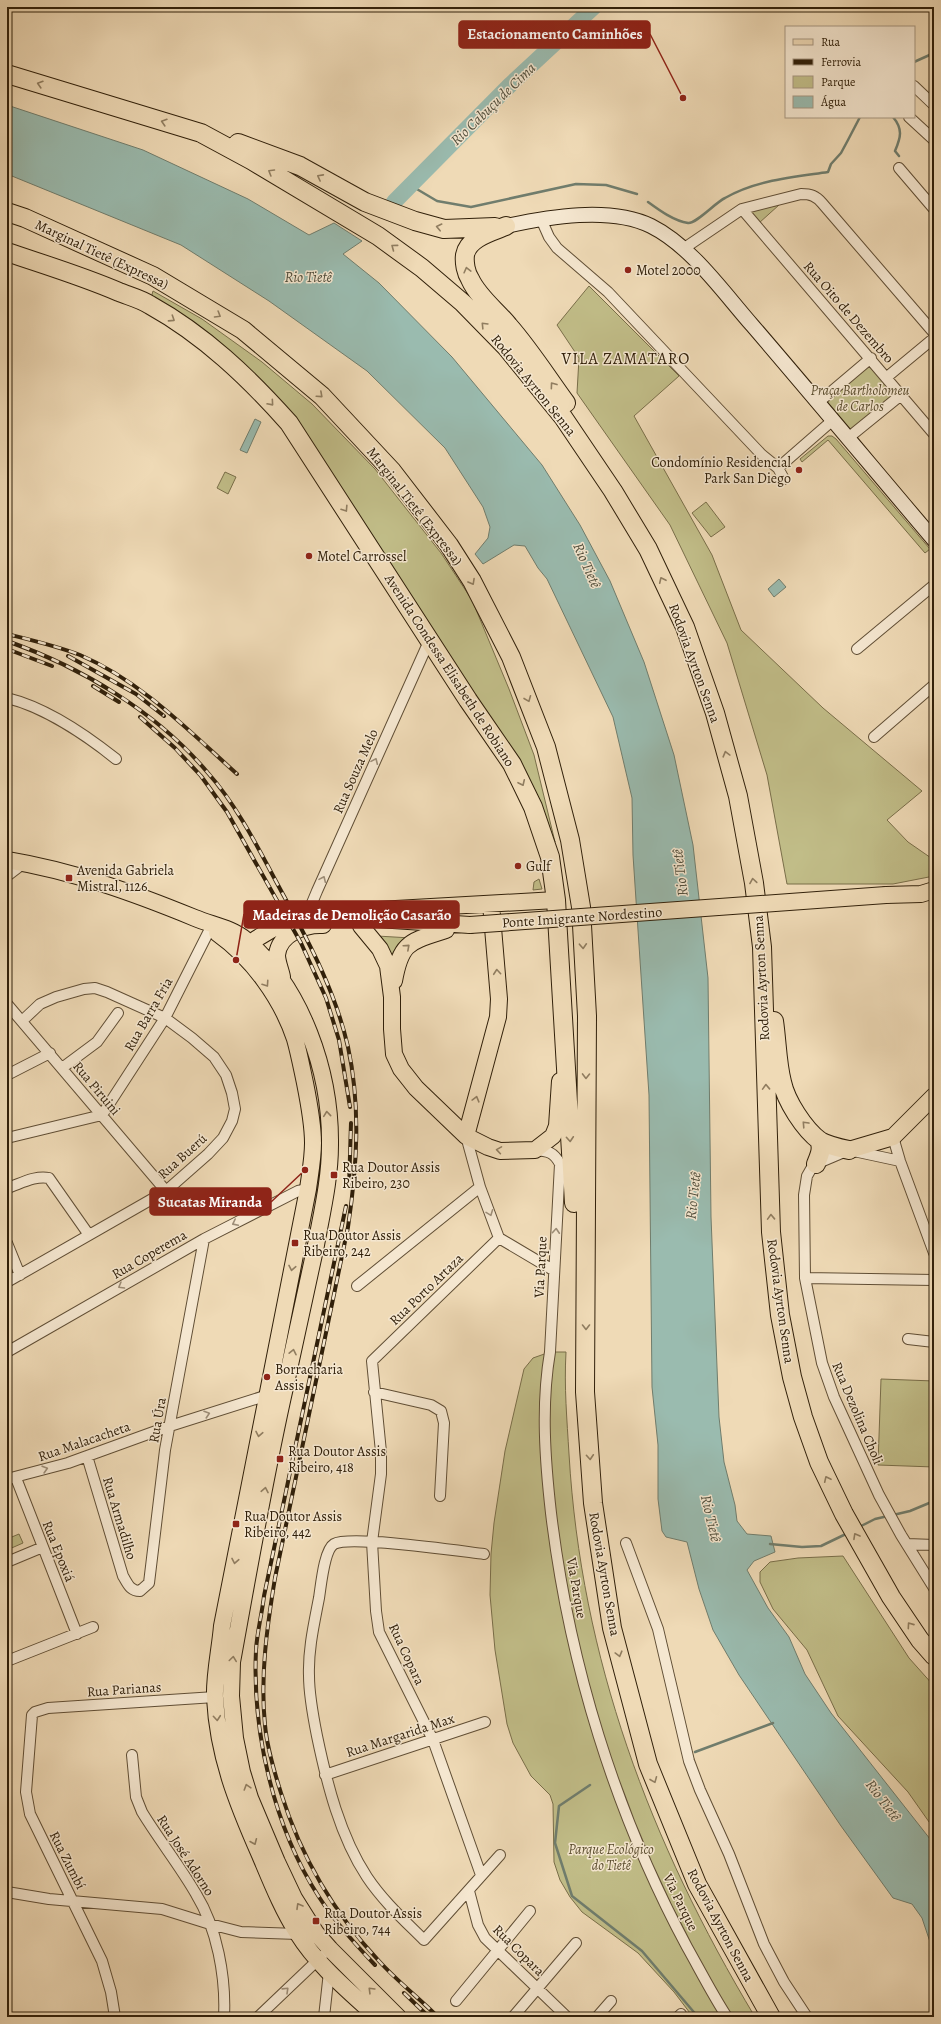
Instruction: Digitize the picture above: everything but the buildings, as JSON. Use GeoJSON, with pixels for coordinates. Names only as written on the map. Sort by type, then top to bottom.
{"type":"FeatureCollection","features":[{"type":"Feature","properties":{"kind":"highway"},"geometry":{"type":"LineString","coordinates":[[7,74],[250,147],[300,166],[365,202],[415,221],[444,229],[506,226]]}},
{"type":"Feature","properties":{"kind":"highway","name":"Rodovia Ayrton Senna"},"geometry":{"type":"LineString","coordinates":[[202,133],[252,160],[378,236],[422,268],[457,298],[506,347],[558,411],[613,491],[648,549],[685,627],[715,713],[738,796],[754,883],[762,947],[771,1232],[780,1315],[792,1377],[802,1417],[819,1462],[844,1514],[891,1597],[920,1640],[934,1656]]}},
{"type":"Feature","properties":{"kind":"highway","name":"Marginal Tietê (Expressa)"},"geometry":{"type":"LineString","coordinates":[[7,212],[25,218],[153,276],[243,330],[322,396],[392,471],[449,545],[472,581],[511,657],[546,747],[570,840],[581,907]]}},
{"type":"Feature","properties":{"kind":"highway"},"geometry":{"type":"LineString","coordinates":[[506,226],[474,241],[468,248],[465,256],[466,269],[470,280],[510,327],[568,406],[610,474],[613,491]]}},
{"type":"Feature","properties":{"kind":"highway"},"geometry":{"type":"LineString","coordinates":[[7,242],[95,274],[130,291],[149,304]]}},
{"type":"Feature","properties":{"kind":"highway","name":"Avenida Condessa Elisabeth de Robiano"},"geometry":{"type":"LineString","coordinates":[[7,252],[85,278],[149,304],[190,330],[229,361],[261,391],[289,423],[512,764],[533,807],[550,857],[556,900],[578,1266],[586,1288]]}},
{"type":"Feature","properties":{"kind":"highway","name":"Rodovia Ayrton Senna"},"geometry":{"type":"LineString","coordinates":[[581,907],[587,1016],[585,1392],[593,1503],[612,1628],[648,1764],[682,1849],[697,1884],[771,2017]]}},
{"type":"Feature","properties":{"kind":"highway"},"geometry":{"type":"LineString","coordinates":[[762,947],[778,1045],[782,1082],[788,1100],[799,1118],[822,1145],[816,1164]]}},
{"type":"Feature","properties":{"kind":"highway"},"geometry":{"type":"LineString","coordinates":[[819,1140],[836,1147],[849,1150]]}},
{"type":"Feature","properties":{"kind":"main road"},"geometry":{"type":"LineString","coordinates":[[506,226],[541,219],[596,215],[630,219],[651,226],[683,249],[819,402],[934,540]]}},
{"type":"Feature","properties":{"kind":"main road"},"geometry":{"type":"LineString","coordinates":[[7,860],[24,863],[114,887],[208,924],[230,930],[249,931],[274,928]]}},
{"type":"Feature","properties":{"kind":"main road","name":"Ponte Imigrante Nordestino"},"geometry":{"type":"LineString","coordinates":[[470,925],[886,895],[921,894],[934,890]]}},
{"type":"Feature","properties":{"kind":"main road"},"geometry":{"type":"LineString","coordinates":[[331,916],[364,911],[556,900]]}},
{"type":"Feature","properties":{"kind":"main road"},"geometry":{"type":"LineString","coordinates":[[466,1136],[498,1017],[499,999],[491,904]]}},
{"type":"Feature","properties":{"kind":"main road"},"geometry":{"type":"LineString","coordinates":[[247,949],[256,939],[286,921],[299,917],[331,916],[470,925]]}},
{"type":"Feature","properties":{"kind":"main road"},"geometry":{"type":"LineString","coordinates":[[208,924],[247,949],[266,959],[284,982],[308,1028],[319,1062],[326,1100],[330,1145],[326,1195],[284,1390],[232,1662],[232,1703],[235,1738],[250,1798],[294,1898],[305,1918],[330,1949],[398,2017]]}},
{"type":"Feature","properties":{"kind":"main road"},"geometry":{"type":"LineString","coordinates":[[284,982],[277,957],[279,949],[289,935],[311,925],[446,930]]}},
{"type":"Feature","properties":{"kind":"main road"},"geometry":{"type":"LineString","coordinates":[[470,925],[446,930],[411,943],[403,950],[398,960],[392,996],[392,1029],[394,1054],[401,1069],[416,1088],[466,1136],[500,1151],[535,1150],[553,1136],[557,1126],[560,1074],[565,1058]]}},
{"type":"Feature","properties":{"kind":"main road"},"geometry":{"type":"LineString","coordinates":[[361,926],[385,956],[392,996]]}},
{"type":"Feature","properties":{"kind":"main road"},"geometry":{"type":"LineString","coordinates":[[230,930],[245,938],[247,949],[287,1019],[295,1039],[306,1091],[313,1144],[308,1189],[222,1626],[215,1697],[218,1732],[226,1768],[236,1798],[277,1894],[298,1934],[329,1972],[377,2017]]}},
{"type":"Feature","properties":{"kind":"main road"},"geometry":{"type":"LineString","coordinates":[[849,1150],[893,1137],[934,1096]]}},
{"type":"Feature","properties":{"kind":"main road"},"geometry":{"type":"LineString","coordinates":[[313,1144],[320,1147],[330,1145]]}},
{"type":"Feature","properties":{"kind":"main road"},"geometry":{"type":"LineString","coordinates":[[308,1189],[316,1189],[326,1195]]}},
{"type":"Feature","properties":{"kind":"street"},"geometry":{"type":"LineString","coordinates":[[915,89],[934,105]]}},
{"type":"Feature","properties":{"kind":"street"},"geometry":{"type":"LineString","coordinates":[[910,118],[934,140]]}},
{"type":"Feature","properties":{"kind":"street"},"geometry":{"type":"LineString","coordinates":[[899,168],[934,210]]}},
{"type":"Feature","properties":{"kind":"street"},"geometry":{"type":"LineString","coordinates":[[683,249],[742,209],[801,194],[816,196],[934,333]]}},
{"type":"Feature","properties":{"kind":"street","name":"Rua Oito de Dezembro"},"geometry":{"type":"LineString","coordinates":[[742,209],[871,358],[934,434]]}},
{"type":"Feature","properties":{"kind":"street"},"geometry":{"type":"LineString","coordinates":[[541,219],[549,237],[557,248],[608,292],[762,455],[778,468],[784,479]]}},
{"type":"Feature","properties":{"kind":"street"},"geometry":{"type":"LineString","coordinates":[[887,377],[934,338]]}},
{"type":"Feature","properties":{"kind":"street"},"geometry":{"type":"LineString","coordinates":[[819,402],[871,358]]}},
{"type":"Feature","properties":{"kind":"street"},"geometry":{"type":"LineString","coordinates":[[848,438],[901,396]]}},
{"type":"Feature","properties":{"kind":"street"},"geometry":{"type":"LineString","coordinates":[[778,468],[833,420]]}},
{"type":"Feature","properties":{"kind":"street"},"geometry":{"type":"LineString","coordinates":[[857,649],[934,585]]}},
{"type":"Feature","properties":{"kind":"street","name":"Rua Souza Melo"},"geometry":{"type":"LineString","coordinates":[[312,916],[312,903],[430,639]]}},
{"type":"Feature","properties":{"kind":"street"},"geometry":{"type":"LineString","coordinates":[[874,737],[934,686]]}},
{"type":"Feature","properties":{"kind":"street"},"geometry":{"type":"LineString","coordinates":[[7,698],[30,705],[64,724],[100,746],[116,759]]}},
{"type":"Feature","properties":{"kind":"street"},"geometry":{"type":"LineString","coordinates":[[7,876],[24,863]]}},
{"type":"Feature","properties":{"kind":"street","name":"Rua Barra Fria"},"geometry":{"type":"LineString","coordinates":[[102,1115],[165,1018],[208,924]]}},
{"type":"Feature","properties":{"kind":"street","name":"Rua Buerú"},"geometry":{"type":"LineString","coordinates":[[7,1282],[166,1191],[208,1154],[223,1138],[232,1121],[235,1109],[226,1075],[214,1057],[165,1018],[108,992],[95,988],[84,989],[40,1004],[22,1021]]}},
{"type":"Feature","properties":{"kind":"street","name":"Rua Piruini"},"geometry":{"type":"LineString","coordinates":[[7,1004],[166,1191]]}},
{"type":"Feature","properties":{"kind":"street"},"geometry":{"type":"LineString","coordinates":[[62,1068],[97,1042],[118,1012]]}},
{"type":"Feature","properties":{"kind":"street"},"geometry":{"type":"LineString","coordinates":[[7,1075],[50,1054]]}},
{"type":"Feature","properties":{"kind":"street"},"geometry":{"type":"LineString","coordinates":[[7,1138],[102,1115]]}},
{"type":"Feature","properties":{"kind":"street"},"geometry":{"type":"LineString","coordinates":[[466,1136],[480,1187],[499,1238],[553,1270]]}},
{"type":"Feature","properties":{"kind":"street"},"geometry":{"type":"LineString","coordinates":[[893,1137],[900,1161],[934,1253]]}},
{"type":"Feature","properties":{"kind":"street","name":"Via Parque"},"geometry":{"type":"LineString","coordinates":[[535,1150],[550,1152],[556,1156],[560,1164],[553,1270],[550,1352],[546,1379],[545,1441],[554,1538],[567,1617],[585,1687],[629,1821],[663,1901],[716,2000],[727,2017]]}},
{"type":"Feature","properties":{"kind":"street"},"geometry":{"type":"LineString","coordinates":[[816,1164],[849,1150],[900,1161]]}},
{"type":"Feature","properties":{"kind":"street","name":"Rua Dezolina Choli"},"geometry":{"type":"LineString","coordinates":[[816,1164],[811,1168],[806,1184],[805,1278],[822,1363],[834,1397],[879,1496],[934,1588]]}},
{"type":"Feature","properties":{"kind":"street"},"geometry":{"type":"LineString","coordinates":[[7,1188],[30,1180],[43,1177],[49,1178],[89,1235]]}},
{"type":"Feature","properties":{"kind":"street"},"geometry":{"type":"LineString","coordinates":[[357,1286],[480,1187]]}},
{"type":"Feature","properties":{"kind":"street","name":"Rua Coperema"},"geometry":{"type":"LineString","coordinates":[[7,1352],[204,1239],[298,1191],[308,1189]]}},
{"type":"Feature","properties":{"kind":"street","name":"Rua Porto Artaza"},"geometry":{"type":"LineString","coordinates":[[372,1361],[499,1238]]}},
{"type":"Feature","properties":{"kind":"street","name":"Rua Úra"},"geometry":{"type":"LineString","coordinates":[[130,1587],[135,1591],[140,1591],[149,1583],[161,1482],[204,1239]]}},
{"type":"Feature","properties":{"kind":"street"},"geometry":{"type":"LineString","coordinates":[[7,1243],[20,1275]]}},
{"type":"Feature","properties":{"kind":"street"},"geometry":{"type":"LineString","coordinates":[[805,1278],[934,1280]]}},
{"type":"Feature","properties":{"kind":"street"},"geometry":{"type":"LineString","coordinates":[[908,1339],[934,1342]]}},
{"type":"Feature","properties":{"kind":"street","name":"Rua Copara"},"geometry":{"type":"LineString","coordinates":[[372,1361],[381,1452],[381,1474],[372,1542],[376,1612],[379,1632],[433,1740],[482,1876]]}},
{"type":"Feature","properties":{"kind":"street","name":"Rua Malacacheta"},"geometry":{"type":"LineString","coordinates":[[11,1478],[87,1456],[170,1426],[284,1390]]}},
{"type":"Feature","properties":{"kind":"street"},"geometry":{"type":"LineString","coordinates":[[374,1392],[431,1405],[441,1411],[444,1423],[440,1496]]}},
{"type":"Feature","properties":{"kind":"street","name":"Rua Armadilho"},"geometry":{"type":"LineString","coordinates":[[87,1456],[123,1576],[130,1587]]}},
{"type":"Feature","properties":{"kind":"street","name":"Rua Epoxiá"},"geometry":{"type":"LineString","coordinates":[[11,1478],[43,1547],[77,1634]]}},
{"type":"Feature","properties":{"kind":"street"},"geometry":{"type":"LineString","coordinates":[[484,1554],[372,1542],[348,1541],[338,1542],[332,1545],[326,1561],[312,1632],[309,1664],[310,1702],[325,1775],[350,1845],[367,1876],[383,1899],[424,1940],[469,1891],[500,1854]]}},
{"type":"Feature","properties":{"kind":"street"},"geometry":{"type":"LineString","coordinates":[[626,1543],[658,1629],[687,1754],[697,1783],[729,1854],[764,1944],[784,1982],[807,2017]]}},
{"type":"Feature","properties":{"kind":"street"},"geometry":{"type":"LineString","coordinates":[[907,1544],[934,1545]]}},
{"type":"Feature","properties":{"kind":"street"},"geometry":{"type":"LineString","coordinates":[[7,1562],[43,1547]]}},
{"type":"Feature","properties":{"kind":"street"},"geometry":{"type":"LineString","coordinates":[[7,1661],[93,1627]]}},
{"type":"Feature","properties":{"kind":"street","name":"Rua Parianas"},"geometry":{"type":"LineString","coordinates":[[35,1712],[48,1708],[215,1697]]}},
{"type":"Feature","properties":{"kind":"street","name":"Rua Zumbí"},"geometry":{"type":"LineString","coordinates":[[35,1712],[31,1720],[27,1803],[34,1825],[102,1961],[111,1992],[115,2017]]}},
{"type":"Feature","properties":{"kind":"street","name":"Rua Margarida Max"},"geometry":{"type":"LineString","coordinates":[[325,1775],[485,1722]]}},
{"type":"Feature","properties":{"kind":"street","name":"Rua José Adorno"},"geometry":{"type":"LineString","coordinates":[[132,1755],[136,1797],[142,1812],[197,1895],[210,1924],[221,1966],[225,1995],[224,2017]]}},
{"type":"Feature","properties":{"kind":"street","name":"Rua Copara"},"geometry":{"type":"LineString","coordinates":[[469,1891],[478,1926],[485,1938],[567,2017]]}},
{"type":"Feature","properties":{"kind":"street"},"geometry":{"type":"LineString","coordinates":[[7,1892],[73,1901],[162,1909],[241,1932],[298,1934]]}},
{"type":"Feature","properties":{"kind":"street"},"geometry":{"type":"LineString","coordinates":[[456,2001],[530,1911]]}},
{"type":"Feature","properties":{"kind":"street"},"geometry":{"type":"LineString","coordinates":[[513,2017],[576,1943]]}},
{"type":"Feature","properties":{"kind":"street"},"geometry":{"type":"LineString","coordinates":[[258,2017],[330,1949]]}},
{"type":"Feature","properties":{"kind":"street"},"geometry":{"type":"LineString","coordinates":[[324,2017],[329,1972]]}},
{"type":"Feature","properties":{"kind":"street"},"geometry":{"type":"LineString","coordinates":[[597,2017],[611,2001]]}},
{"type":"Feature","properties":{"kind":"green space"},"geometry":{"type":"Polygon","coordinates":[[[779,205],[759,223],[749,211],[779,205]]]}},
{"type":"Feature","properties":{"kind":"green space"},"geometry":{"type":"Polygon","coordinates":[[[589,286],[679,376],[634,416],[712,555],[741,630],[823,708],[922,791],[887,820],[908,842],[934,860],[934,876],[893,884],[787,884],[767,775],[727,643],[670,525],[577,393],[579,358],[557,325],[589,286]]]}},
{"type":"Feature","properties":{"kind":"green space"},"geometry":{"type":"Polygon","coordinates":[[[153,291],[202,319],[262,362],[312,404],[375,469],[441,553],[472,600],[509,689],[534,755],[555,842],[527,777],[293,417],[151,298],[153,291]]]}},
{"type":"Feature","properties":{"kind":"green space","name":"Praça Bartholomeu de Carlos"},"geometry":{"type":"Polygon","coordinates":[[[868,364],[894,394],[852,432],[825,402],[868,364]]]}},
{"type":"Feature","properties":{"kind":"green space"},"geometry":{"type":"Polygon","coordinates":[[[828,436],[832,436],[836,439],[930,549],[925,553],[828,440],[802,462],[800,459],[828,436]]]}},
{"type":"Feature","properties":{"kind":"green space"},"geometry":{"type":"Polygon","coordinates":[[[225,472],[236,477],[228,494],[217,488],[225,472]]]}},
{"type":"Feature","properties":{"kind":"green space"},"geometry":{"type":"Polygon","coordinates":[[[706,502],[725,527],[711,537],[692,513],[706,502]]]}},
{"type":"Feature","properties":{"kind":"green space"},"geometry":{"type":"Polygon","coordinates":[[[539,879],[542,889],[533,890],[534,882],[539,879]]]}},
{"type":"Feature","properties":{"kind":"green space"},"geometry":{"type":"Polygon","coordinates":[[[377,936],[411,938],[392,957],[377,936]]]}},
{"type":"Feature","properties":{"kind":"green space","name":"Parque Ecológico do Tietê"},"geometry":{"type":"Polygon","coordinates":[[[550,1352],[566,1352],[565,1378],[569,1454],[576,1530],[588,1604],[605,1676],[627,1747],[653,1816],[683,1884],[717,1951],[755,2017],[693,2017],[674,1992],[638,1953],[582,1912],[570,1897],[560,1880],[554,1862],[553,1804],[550,1795],[531,1776],[513,1743],[507,1724],[495,1650],[490,1595],[491,1554],[494,1523],[505,1451],[524,1369],[533,1358],[550,1352]]]}},
{"type":"Feature","properties":{"kind":"green space"},"geometry":{"type":"Polygon","coordinates":[[[881,1379],[934,1381],[934,1467],[878,1465],[881,1379]]]}},
{"type":"Feature","properties":{"kind":"green space"},"geometry":{"type":"Polygon","coordinates":[[[19,1534],[23,1543],[7,1550],[7,1539],[19,1534]]]}},
{"type":"Feature","properties":{"kind":"green space"},"geometry":{"type":"Polygon","coordinates":[[[843,1556],[909,1658],[934,1686],[934,1829],[908,1792],[838,1716],[807,1650],[773,1609],[760,1582],[760,1572],[770,1562],[798,1558],[843,1556]]]}},
{"type":"Feature","properties":{"kind":"water","name":"Rio Tietê"},"geometry":{"type":"Polygon","coordinates":[[[7,105],[143,150],[248,199],[309,235],[334,223],[362,241],[343,254],[379,283],[452,357],[542,465],[580,525],[610,581],[644,662],[674,755],[693,845],[708,978],[711,1217],[719,1417],[724,1462],[735,1505],[737,1521],[747,1534],[771,1536],[775,1552],[754,1561],[747,1570],[768,1608],[789,1637],[805,1674],[831,1713],[934,1844],[934,1954],[922,1918],[912,1904],[893,1898],[841,1826],[739,1675],[713,1630],[699,1589],[687,1542],[666,1537],[662,1531],[658,1499],[658,1445],[652,1387],[649,1095],[633,855],[632,798],[613,717],[547,579],[538,568],[525,546],[514,545],[483,564],[475,554],[488,538],[490,527],[483,507],[445,448],[367,371],[269,301],[181,245],[7,174],[7,105]]]}},
{"type":"Feature","properties":{"kind":"water"},"geometry":{"type":"Polygon","coordinates":[[[255,419],[261,422],[247,453],[240,450],[255,419]]]}},
{"type":"Feature","properties":{"kind":"water"},"geometry":{"type":"Polygon","coordinates":[[[779,579],[786,587],[774,597],[768,589],[779,579]]]}},
{"type":"Feature","properties":{"kind":"waterway","name":"Rio Cabuçu de Cima"},"geometry":{"type":"LineString","coordinates":[[394,202],[511,84],[594,7]]}},
{"type":"Feature","properties":{"kind":"waterway"},"geometry":{"type":"LineString","coordinates":[[915,62],[934,53]]}},
{"type":"Feature","properties":{"kind":"waterway"},"geometry":{"type":"LineString","coordinates":[[648,202],[672,218],[688,223],[701,217],[725,198],[749,187],[775,180],[828,172],[831,164],[841,153],[859,118]]}},
{"type":"Feature","properties":{"kind":"waterway"},"geometry":{"type":"LineString","coordinates":[[894,118],[900,129],[900,137],[895,151],[899,156]]}},
{"type":"Feature","properties":{"kind":"waterway"},"geometry":{"type":"LineString","coordinates":[[410,185],[437,201],[471,207],[576,184],[606,185],[637,194]]}},
{"type":"Feature","properties":{"kind":"waterway"},"geometry":{"type":"LineString","coordinates":[[893,1515],[910,1511],[934,1501]]}},
{"type":"Feature","properties":{"kind":"waterway"},"geometry":{"type":"LineString","coordinates":[[859,1527],[875,1519],[888,1516]]}},
{"type":"Feature","properties":{"kind":"waterway"},"geometry":{"type":"LineString","coordinates":[[770,1544],[802,1547],[821,1546],[848,1533]]}},
{"type":"Feature","properties":{"kind":"waterway"},"geometry":{"type":"LineString","coordinates":[[695,1752],[773,1723]]}},
{"type":"Feature","properties":{"kind":"waterway"},"geometry":{"type":"LineString","coordinates":[[590,1785],[559,1806],[555,1843],[572,1896],[642,1951],[698,2017]]}},
{"type":"Feature","properties":{"kind":"railway"},"geometry":{"type":"LineString","coordinates":[[7,634],[80,655],[124,679],[163,708],[237,774]]}},
{"type":"Feature","properties":{"kind":"railway"},"geometry":{"type":"LineString","coordinates":[[7,641],[62,664],[90,678],[142,711],[188,751],[208,773],[220,787],[240,817],[295,916],[330,989],[343,1027],[348,1047],[355,1092],[356,1137],[354,1182],[348,1227],[275,1578],[265,1652],[263,1688],[265,1725],[271,1759],[289,1817],[298,1839],[320,1883],[347,1923],[362,1942],[393,1976],[438,2017]]}},
{"type":"Feature","properties":{"kind":"railway"},"geometry":{"type":"LineString","coordinates":[[7,649],[52,666]]}},
{"type":"Feature","properties":{"kind":"railway"},"geometry":{"type":"LineString","coordinates":[[68,656],[136,694],[164,716]]}},
{"type":"Feature","properties":{"kind":"railway"},"geometry":{"type":"LineString","coordinates":[[93,686],[119,702]]}},
{"type":"Feature","properties":{"kind":"railway"},"geometry":{"type":"LineString","coordinates":[[140,717],[175,748],[201,776],[227,812],[301,943],[326,998],[339,1040],[350,1107]]}},
{"type":"Feature","properties":{"kind":"railway"},"geometry":{"type":"LineString","coordinates":[[349,1187],[351,1123]]}},
{"type":"Feature","properties":{"kind":"railway"},"geometry":{"type":"LineString","coordinates":[[346,1206],[264,1596],[256,1650],[256,1681],[262,1746],[278,1810],[290,1841],[303,1870],[325,1906],[375,1965]]}},
{"type":"Feature","properties":{"kind":"railway"},"geometry":{"type":"LineString","coordinates":[[404,1993],[429,2017]]}},
{"type":"Feature","properties":{"kind":"place","name":"Estacionamento Caminhões"},"geometry":{"type":"Point","coordinates":[683,98]}},
{"type":"Feature","properties":{"kind":"place","name":"Motel 2000"},"geometry":{"type":"Point","coordinates":[628,270]}},
{"type":"Feature","properties":{"kind":"place","name":"Condomínio Residencial Park San Diego"},"geometry":{"type":"Point","coordinates":[799,470]}},
{"type":"Feature","properties":{"kind":"place","name":"Motel Carrossel"},"geometry":{"type":"Point","coordinates":[309,556]}},
{"type":"Feature","properties":{"kind":"place","name":"Gulf"},"geometry":{"type":"Point","coordinates":[518,866]}},
{"type":"Feature","properties":{"kind":"place","name":"Avenida Gabriela Mistral, 1126"},"geometry":{"type":"Point","coordinates":[69,878]}},
{"type":"Feature","properties":{"kind":"place","name":"Madeiras de Demolição Casarão"},"geometry":{"type":"Point","coordinates":[236,960]}},
{"type":"Feature","properties":{"kind":"place","name":"Sucatas Miranda"},"geometry":{"type":"Point","coordinates":[305,1170]}},
{"type":"Feature","properties":{"kind":"place","name":"Rua Doutor Assis Ribeiro, 230"},"geometry":{"type":"Point","coordinates":[334,1175]}},
{"type":"Feature","properties":{"kind":"place","name":"Rua Doutor Assis Ribeiro, 242"},"geometry":{"type":"Point","coordinates":[295,1243]}},
{"type":"Feature","properties":{"kind":"place","name":"Borracharia Assis"},"geometry":{"type":"Point","coordinates":[267,1377]}},
{"type":"Feature","properties":{"kind":"place","name":"Rua Doutor Assis Ribeiro, 418"},"geometry":{"type":"Point","coordinates":[280,1459]}},
{"type":"Feature","properties":{"kind":"place","name":"Rua Doutor Assis Ribeiro, 442"},"geometry":{"type":"Point","coordinates":[236,1524]}},
{"type":"Feature","properties":{"kind":"place","name":"Rua Doutor Assis Ribeiro, 744"},"geometry":{"type":"Point","coordinates":[316,1921]}},
{"type":"Feature","properties":{"kind":"district","name":"VILA ZAMATARO"},"geometry":{"type":"Point","coordinates":[626,358]}}]}
